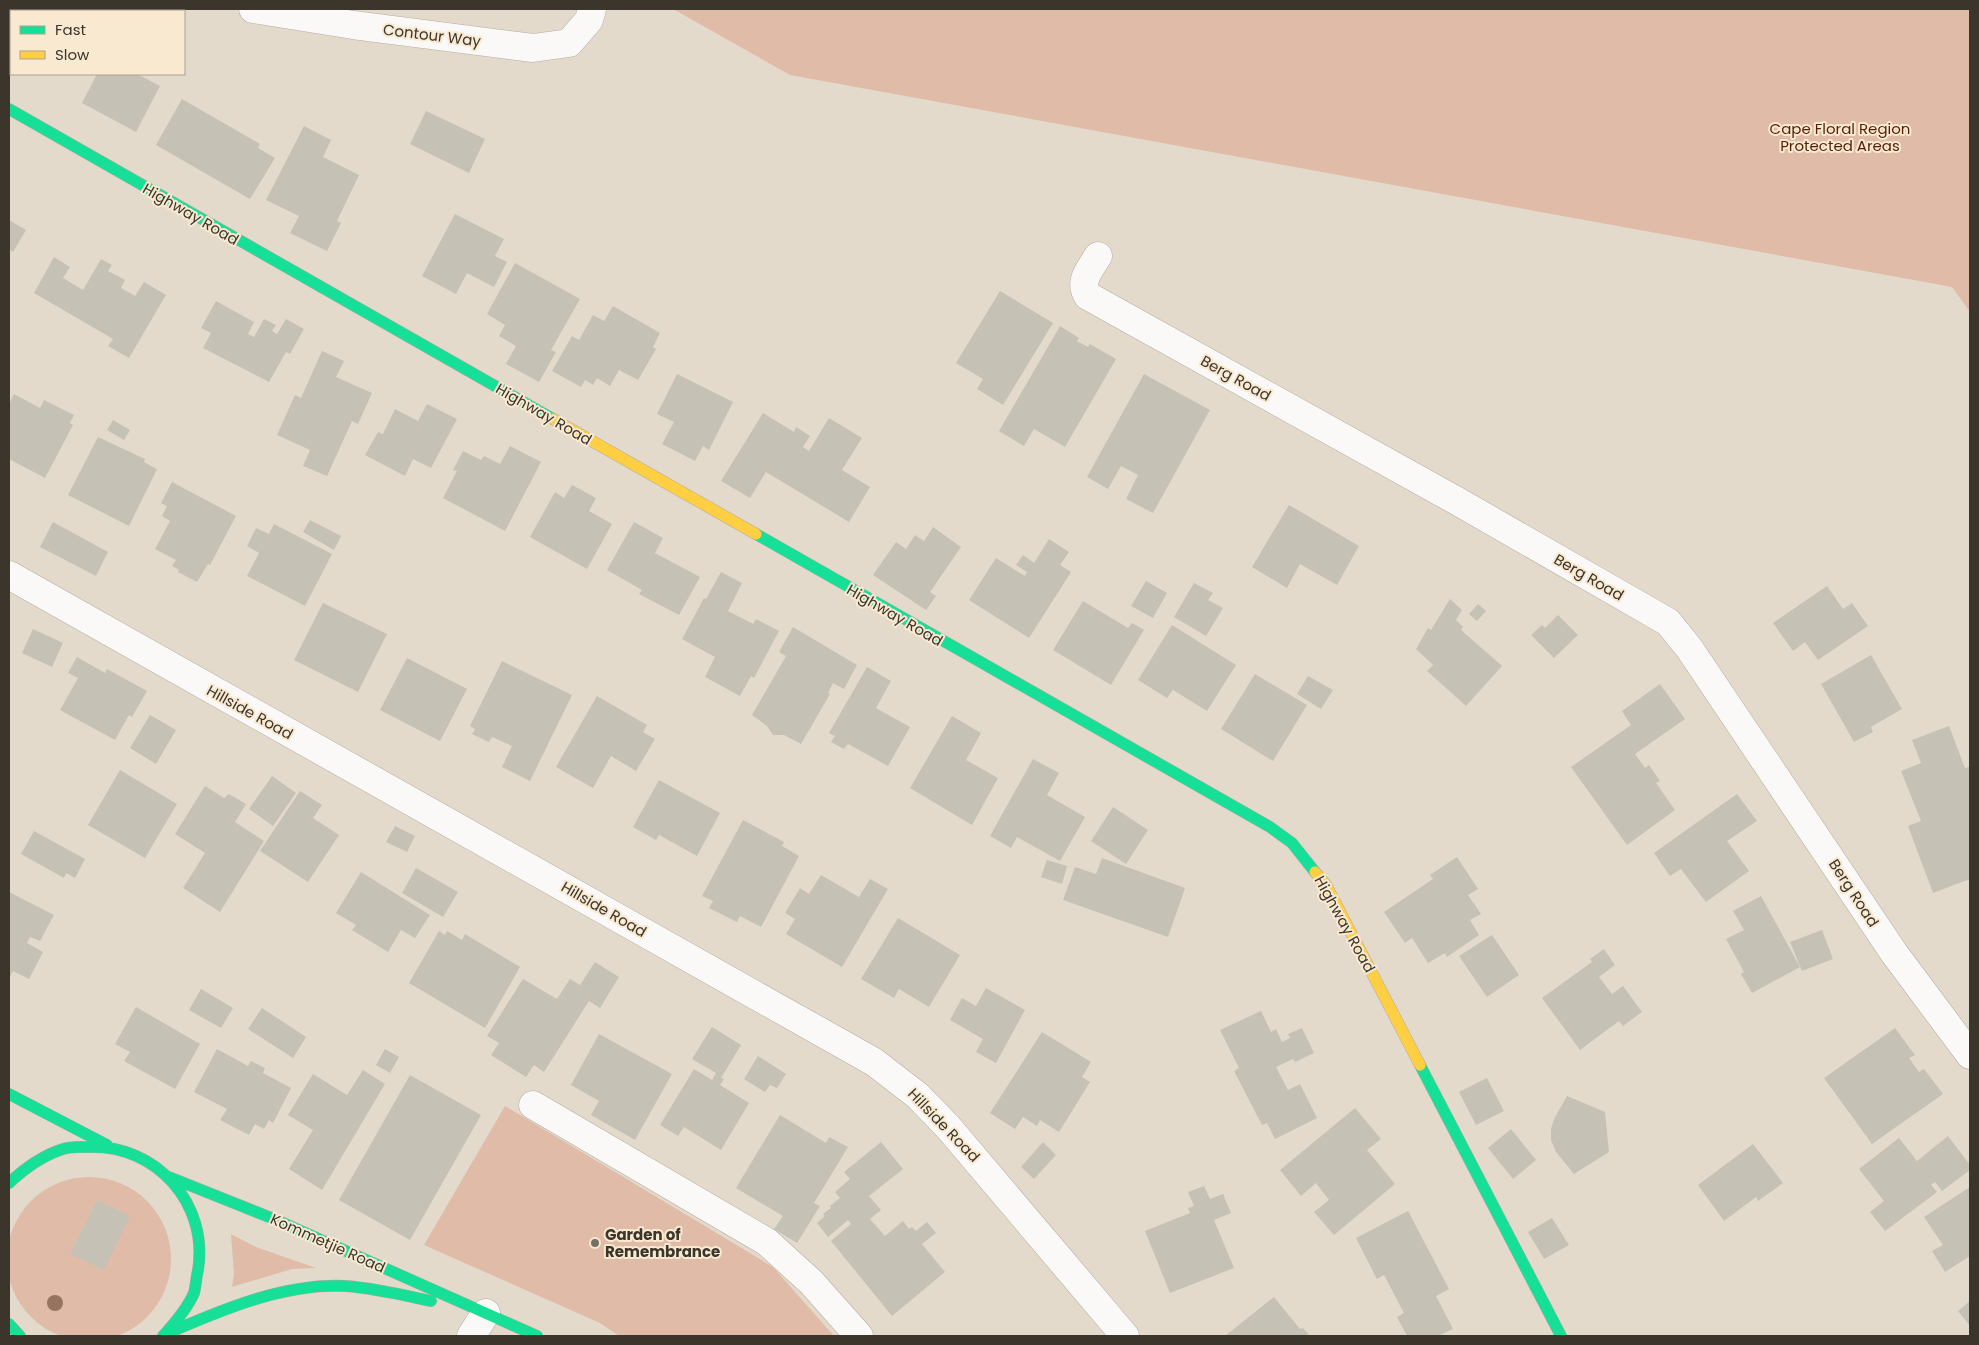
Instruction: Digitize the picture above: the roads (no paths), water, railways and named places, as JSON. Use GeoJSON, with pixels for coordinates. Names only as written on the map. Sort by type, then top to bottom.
{"type":"FeatureCollection","features":[{"type":"Feature","properties":{"kind":"street","name":"Contour Way"},"geometry":{"type":"LineString","coordinates":[[253,9],[353,25],[533,48],[569,42],[590,20],[592,9]]}},
{"type":"Feature","properties":{"kind":"street","name":"Highway Road"},"geometry":{"type":"LineString","coordinates":[[9,110],[1270,827],[1292,843],[1326,885],[1561,1336]]}},
{"type":"Feature","properties":{"kind":"street","name":"Berg Road"},"geometry":{"type":"LineString","coordinates":[[1098,256],[1084,281],[1083,286],[1088,296],[1456,501],[1668,622],[1694,656],[1894,953],[1970,1055]]}},
{"type":"Feature","properties":{"kind":"street","name":"Hillside Road"},"geometry":{"type":"LineString","coordinates":[[9,575],[874,1062],[918,1096],[953,1133],[1125,1336]]}},
{"type":"Feature","properties":{"kind":"street"},"geometry":{"type":"LineString","coordinates":[[9,1094],[108,1146],[142,1157],[169,1177],[193,1213],[201,1251],[194,1292],[182,1314],[165,1335]]}},
{"type":"Feature","properties":{"kind":"street"},"geometry":{"type":"LineString","coordinates":[[533,1105],[767,1242],[811,1282],[859,1336]]}},
{"type":"Feature","properties":{"kind":"street"},"geometry":{"type":"LineString","coordinates":[[9,1183],[30,1163],[64,1148],[108,1146]]}},
{"type":"Feature","properties":{"kind":"street","name":"Kommetjie Road"},"geometry":{"type":"LineString","coordinates":[[169,1177],[274,1219],[537,1336]]}},
{"type":"Feature","properties":{"kind":"street","name":"Kommetjie Road"},"geometry":{"type":"LineString","coordinates":[[165,1335],[203,1317],[300,1289],[335,1287],[399,1295],[486,1313]]}},
{"type":"Feature","properties":{"kind":"street"},"geometry":{"type":"LineString","coordinates":[[471,1336],[486,1313]]}},
{"type":"Feature","properties":{"kind":"street"},"geometry":{"type":"LineString","coordinates":[[9,1324],[20,1336]]}},
{"type":"Feature","properties":{"kind":"place","name":"Garden of Remembrance"},"geometry":{"type":"Point","coordinates":[595,1243]}},
{"type":"Feature","properties":{"kind":"park label","name":"Cape Floral Region Protected Areas"},"geometry":{"type":"Point","coordinates":[1840,136]}}]}
